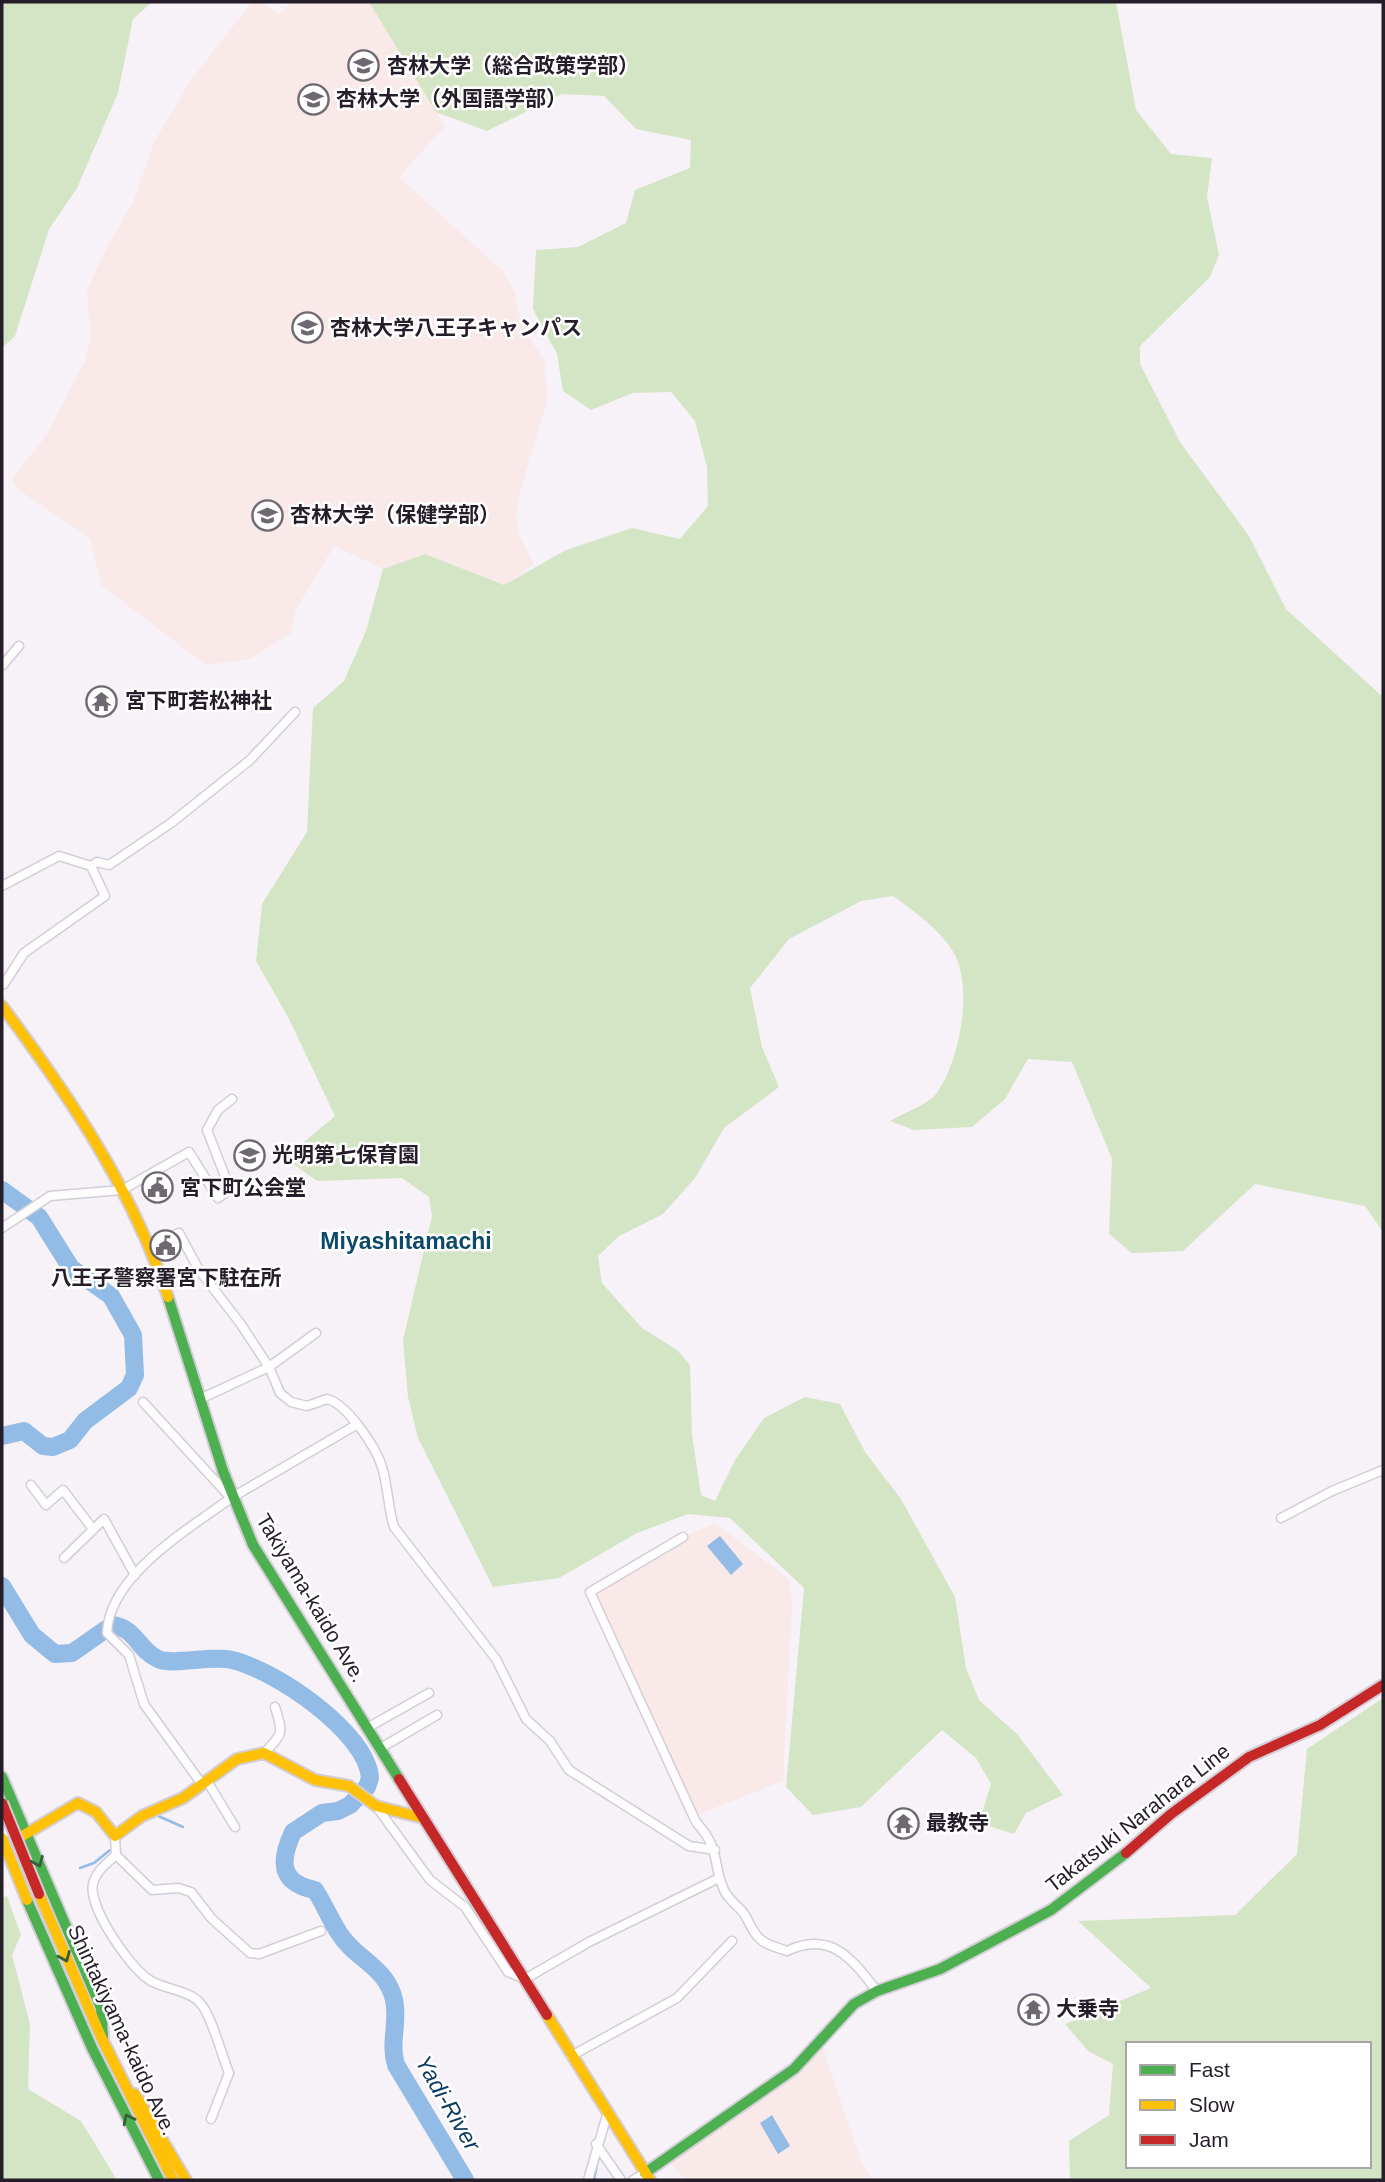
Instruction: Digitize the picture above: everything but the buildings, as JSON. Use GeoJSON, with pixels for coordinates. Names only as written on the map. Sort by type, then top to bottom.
{"type":"FeatureCollection","features":[{"type":"Feature","properties":{"kind":"main road","name":"Takiyama-kaido Ave."},"geometry":{"type":"LineString","coordinates":[[2,1006],[76,1110],[122,1190],[149,1245],[231,1498],[253,1545],[648,2177]]}},
{"type":"Feature","properties":{"kind":"main road","name":"Takatsuki Narahara Line"},"geometry":{"type":"LineString","coordinates":[[648,2177],[794,2069],[854,2004],[877,1991],[940,1969],[1051,1910],[1086,1886],[1171,1814],[1250,1757],[1320,1725],[1383,1685]]}},
{"type":"Feature","properties":{"kind":"main road"},"geometry":{"type":"LineString","coordinates":[[2,1848],[78,1803],[96,1812],[115,1836],[142,1816],[163,1809],[237,1759],[260,1753],[315,1780],[355,1790],[376,1806],[423,1818]]}},
{"type":"Feature","properties":{"kind":"main road"},"geometry":{"type":"LineString","coordinates":[[2,1777],[101,2008],[103,2041]]}},
{"type":"Feature","properties":{"kind":"main road","name":"Shintakiyama-kaido Ave."},"geometry":{"type":"LineString","coordinates":[[2,1803],[103,2041],[173,2180]]}},
{"type":"Feature","properties":{"kind":"main road","name":"Shintakiyama-kaido Ave."},"geometry":{"type":"LineString","coordinates":[[2,1838],[92,2048],[159,2180]]}},
{"type":"Feature","properties":{"kind":"main road"},"geometry":{"type":"LineString","coordinates":[[118,2072],[158,2128],[186,2180]]}},
{"type":"Feature","properties":{"kind":"street"},"geometry":{"type":"LineString","coordinates":[[2,666],[19,646]]}},
{"type":"Feature","properties":{"kind":"street"},"geometry":{"type":"LineString","coordinates":[[92,866],[97,862],[109,865],[171,823],[250,760],[295,712]]}},
{"type":"Feature","properties":{"kind":"street"},"geometry":{"type":"LineString","coordinates":[[2,886],[59,856],[92,866],[105,896],[24,953],[3,985]]}},
{"type":"Feature","properties":{"kind":"street"},"geometry":{"type":"LineString","coordinates":[[2,1228],[50,1196],[122,1190],[189,1152],[218,1198],[230,1189],[207,1130],[218,1110],[232,1099]]}},
{"type":"Feature","properties":{"kind":"street"},"geometry":{"type":"LineString","coordinates":[[149,1245],[179,1233],[198,1270],[240,1323],[269,1367],[280,1392],[291,1402],[307,1406],[327,1399],[336,1401],[345,1408],[383,1468],[387,1503],[394,1527],[496,1659],[526,1718],[550,1741],[569,1770],[688,1846],[715,1850]]}},
{"type":"Feature","properties":{"kind":"street"},"geometry":{"type":"LineString","coordinates":[[200,1399],[269,1367],[316,1333]]}},
{"type":"Feature","properties":{"kind":"street"},"geometry":{"type":"LineString","coordinates":[[143,1402],[231,1498]]}},
{"type":"Feature","properties":{"kind":"street"},"geometry":{"type":"LineString","coordinates":[[235,1828],[204,1782],[144,1704],[130,1655],[107,1633],[107,1622],[112,1606],[135,1575],[158,1553],[231,1498],[356,1425]]}},
{"type":"Feature","properties":{"kind":"street"},"geometry":{"type":"LineString","coordinates":[[1281,1518],[1332,1490],[1383,1470]]}},
{"type":"Feature","properties":{"kind":"street"},"geometry":{"type":"LineString","coordinates":[[31,1485],[46,1504],[62,1489],[93,1529]]}},
{"type":"Feature","properties":{"kind":"street"},"geometry":{"type":"LineString","coordinates":[[64,1558],[104,1519],[135,1575]]}},
{"type":"Feature","properties":{"kind":"street"},"geometry":{"type":"LineString","coordinates":[[683,1537],[590,1592],[696,1822],[712,1839],[719,1878],[729,1901],[744,1913],[755,1937],[765,1944],[787,1951],[805,1942],[824,1945],[848,1955],[877,1991]]}},
{"type":"Feature","properties":{"kind":"street"},"geometry":{"type":"LineString","coordinates":[[367,1728],[429,1693]]}},
{"type":"Feature","properties":{"kind":"street"},"geometry":{"type":"LineString","coordinates":[[260,1753],[281,1736],[282,1729],[275,1707]]}},
{"type":"Feature","properties":{"kind":"street"},"geometry":{"type":"LineString","coordinates":[[379,1749],[437,1715]]}},
{"type":"Feature","properties":{"kind":"street"},"geometry":{"type":"LineString","coordinates":[[376,1806],[430,1880],[465,1907],[508,1972],[524,1979],[589,1941],[719,1878]]}},
{"type":"Feature","properties":{"kind":"street"},"geometry":{"type":"LineString","coordinates":[[115,1836],[116,1855],[152,1890],[178,1888],[191,1892],[212,1919],[250,1953],[259,1954],[321,1931]]}},
{"type":"Feature","properties":{"kind":"street"},"geometry":{"type":"LineString","coordinates":[[116,1855],[94,1879],[94,1902],[119,1946],[142,1974],[153,1982],[197,2000],[205,2010],[229,2073],[211,2119]]}},
{"type":"Feature","properties":{"kind":"street"},"geometry":{"type":"LineString","coordinates":[[571,2056],[677,1998],[732,1941]]}},
{"type":"Feature","properties":{"kind":"street"},"geometry":{"type":"LineString","coordinates":[[588,2180],[596,2144],[607,2115]]}},
{"type":"Feature","properties":{"kind":"street"},"geometry":{"type":"LineString","coordinates":[[596,2144],[621,2180]]}},
{"type":"Feature","properties":{"kind":"street"},"geometry":{"type":"LineString","coordinates":[[633,2180],[648,2177]]}},
{"type":"Feature","properties":{"kind":"shaded area","name":"杏林大学八王子キャンパス"},"geometry":{"type":"Polygon","coordinates":[[[252,2],[261,2],[278,14],[293,2],[371,2],[445,126],[399,177],[503,271],[516,295],[517,310],[530,339],[545,361],[547,401],[519,496],[516,517],[519,534],[534,564],[504,585],[425,554],[383,569],[334,546],[295,611],[291,633],[250,659],[206,665],[101,585],[90,538],[19,490],[12,479],[46,436],[85,361],[91,338],[87,291],[104,253],[133,202],[154,142],[191,80],[252,2]]]}},
{"type":"Feature","properties":{"kind":"shaded area"},"geometry":{"type":"Polygon","coordinates":[[[715,1523],[789,1579],[792,1602],[783,1781],[694,1816],[590,1592],[683,1537],[715,1523]]]}},
{"type":"Feature","properties":{"kind":"shaded area"},"geometry":{"type":"Polygon","coordinates":[[[823,2048],[861,2161],[872,2180],[684,2180],[669,2160],[797,2073],[823,2048]]]}},
{"type":"Feature","properties":{"kind":"green space"},"geometry":{"type":"Polygon","coordinates":[[[2,2],[152,2],[133,19],[118,93],[77,188],[49,229],[15,336],[2,348],[2,2]]]}},
{"type":"Feature","properties":{"kind":"green space"},"geometry":{"type":"Polygon","coordinates":[[[369,2],[1116,2],[1136,110],[1171,154],[1212,158],[1207,197],[1219,255],[1210,277],[1140,346],[1140,364],[1180,442],[1249,536],[1286,609],[1383,697],[1383,1232],[1365,1206],[1255,1184],[1183,1251],[1132,1253],[1109,1234],[1112,1159],[1072,1062],[1028,1059],[1005,1099],[972,1127],[914,1130],[890,1121],[936,1094],[944,1081],[957,1046],[963,1006],[960,970],[950,946],[927,922],[893,896],[861,901],[789,939],[750,988],[762,1047],[779,1087],[724,1128],[695,1178],[663,1214],[619,1236],[598,1256],[602,1283],[642,1328],[677,1350],[690,1365],[692,1434],[701,1495],[715,1501],[735,1460],[764,1418],[805,1397],[840,1404],[865,1452],[901,1499],[955,1597],[966,1668],[979,1700],[1018,1735],[1063,1795],[1026,1813],[1014,1834],[979,1823],[991,1784],[976,1758],[942,1730],[861,1807],[813,1815],[786,1787],[804,1588],[730,1518],[688,1514],[637,1533],[559,1578],[493,1587],[418,1438],[408,1397],[403,1340],[432,1216],[429,1197],[402,1178],[317,1181],[285,1158],[335,1116],[288,1017],[256,961],[262,904],[307,832],[313,708],[344,681],[366,631],[383,569],[425,554],[504,585],[566,550],[632,528],[680,539],[708,506],[707,467],[695,421],[671,392],[633,393],[591,410],[563,391],[557,354],[533,309],[536,250],[578,247],[626,223],[635,190],[690,168],[691,140],[636,129],[604,96],[562,94],[487,131],[436,112],[369,2]]]}},
{"type":"Feature","properties":{"kind":"green space"},"geometry":{"type":"Polygon","coordinates":[[[1383,1698],[1383,2180],[1070,2180],[1069,2141],[1109,2115],[1113,2064],[1088,2051],[1065,2024],[1151,1988],[1078,1921],[1235,1915],[1297,1854],[1307,1749],[1383,1698]]]}},
{"type":"Feature","properties":{"kind":"green space"},"geometry":{"type":"Polygon","coordinates":[[[7,1896],[21,1935],[12,1955],[30,2024],[28,2089],[81,2121],[117,2180],[2,2180],[2,1898],[7,1896]]]}},
{"type":"Feature","properties":{"kind":"water"},"geometry":{"type":"Polygon","coordinates":[[[720,1536],[743,1564],[731,1575],[707,1546],[720,1536]]]}},
{"type":"Feature","properties":{"kind":"water"},"geometry":{"type":"Polygon","coordinates":[[[772,2115],[790,2146],[778,2154],[760,2123],[772,2115]]]}},
{"type":"Feature","properties":{"kind":"waterway","name":"Yadi-River"},"geometry":{"type":"LineString","coordinates":[[2,1190],[39,1217],[71,1268],[111,1296],[133,1335],[135,1375],[129,1388],[85,1421],[70,1440],[53,1447],[43,1446],[24,1431],[2,1436]]}},
{"type":"Feature","properties":{"kind":"waterway","name":"Yadi-River"},"geometry":{"type":"LineString","coordinates":[[2,1586],[32,1635],[55,1654],[72,1653],[112,1625],[127,1630],[158,1659],[232,1660],[271,1676],[294,1690],[336,1723],[353,1742],[365,1760],[370,1778],[367,1787],[350,1805],[338,1811],[322,1813],[293,1832],[286,1853],[286,1870],[295,1882],[315,1890],[346,1942],[385,1979],[394,2000],[393,2049],[396,2065],[465,2180]]}},
{"type":"Feature","properties":{"kind":"waterway"},"geometry":{"type":"LineString","coordinates":[[156,1815],[183,1827]]}},
{"type":"Feature","properties":{"kind":"waterway"},"geometry":{"type":"LineString","coordinates":[[80,1868],[94,1863],[110,1850]]}},
{"type":"Feature","properties":{"kind":"waterway"},"geometry":{"type":"LineString","coordinates":[[594,2180],[598,2159]]}},
{"type":"Feature","properties":{"kind":"traffic: fast"},"geometry":{"type":"LineString","coordinates":[[168,1297],[223,1471],[253,1545],[399,1779]]}},
{"type":"Feature","properties":{"kind":"traffic: fast"},"geometry":{"type":"LineString","coordinates":[[2,1777],[101,2008],[103,2037]]}},
{"type":"Feature","properties":{"kind":"traffic: fast"},"geometry":{"type":"LineString","coordinates":[[645,2173],[794,2069],[854,2004],[877,1991],[940,1969],[1051,1910],[1126,1853]]}},
{"type":"Feature","properties":{"kind":"traffic: fast"},"geometry":{"type":"LineString","coordinates":[[27,1900],[92,2048],[159,2180]]}},
{"type":"Feature","properties":{"kind":"traffic: slow"},"geometry":{"type":"LineString","coordinates":[[2,1006],[52,1075],[118,1181],[168,1297]]}},
{"type":"Feature","properties":{"kind":"traffic: slow"},"geometry":{"type":"LineString","coordinates":[[2,1848],[78,1803],[96,1812],[115,1836],[142,1816],[183,1798],[237,1759],[264,1753],[315,1780],[349,1786],[376,1806],[423,1818]]}},
{"type":"Feature","properties":{"kind":"traffic: slow"},"geometry":{"type":"LineString","coordinates":[[2,1838],[27,1900]]}},
{"type":"Feature","properties":{"kind":"traffic: slow"},"geometry":{"type":"LineString","coordinates":[[39,1894],[103,2041],[173,2180]]}},
{"type":"Feature","properties":{"kind":"traffic: slow"},"geometry":{"type":"LineString","coordinates":[[547,2015],[650,2180]]}},
{"type":"Feature","properties":{"kind":"traffic: slow"},"geometry":{"type":"LineString","coordinates":[[135,2094],[186,2180]]}},
{"type":"Feature","properties":{"kind":"traffic: jam"},"geometry":{"type":"LineString","coordinates":[[1126,1853],[1171,1814],[1249,1757],[1320,1725],[1383,1685]]}},
{"type":"Feature","properties":{"kind":"traffic: jam"},"geometry":{"type":"LineString","coordinates":[[399,1779],[547,2015]]}},
{"type":"Feature","properties":{"kind":"traffic: jam"},"geometry":{"type":"LineString","coordinates":[[2,1803],[39,1894]]}},
{"type":"Feature","properties":{"kind":"place","name":"杏林大学（総合政策学部）"},"geometry":{"type":"Point","coordinates":[364,66]}},
{"type":"Feature","properties":{"kind":"place","name":"杏林大学（外国語学部）"},"geometry":{"type":"Point","coordinates":[313,99]}},
{"type":"Feature","properties":{"kind":"place","name":"杏林大学八王子キャンパス"},"geometry":{"type":"Point","coordinates":[307,328]}},
{"type":"Feature","properties":{"kind":"place","name":"杏林大学（保健学部）"},"geometry":{"type":"Point","coordinates":[267,515]}},
{"type":"Feature","properties":{"kind":"place","name":"宮下町若松神社"},"geometry":{"type":"Point","coordinates":[102,701]}},
{"type":"Feature","properties":{"kind":"place","name":"光明第七保育園"},"geometry":{"type":"Point","coordinates":[249,1155]}},
{"type":"Feature","properties":{"kind":"place","name":"宮下町公会堂"},"geometry":{"type":"Point","coordinates":[157,1188]}},
{"type":"Feature","properties":{"kind":"place","name":"八王子警察署宮下駐在所"},"geometry":{"type":"Point","coordinates":[166,1246]}},
{"type":"Feature","properties":{"kind":"place","name":"最教寺"},"geometry":{"type":"Point","coordinates":[903,1823]}},
{"type":"Feature","properties":{"kind":"place","name":"大乗寺"},"geometry":{"type":"Point","coordinates":[1033,2009]}},
{"type":"Feature","properties":{"kind":"district","name":"Miyashitamachi"},"geometry":{"type":"Point","coordinates":[406,1241]}}]}
